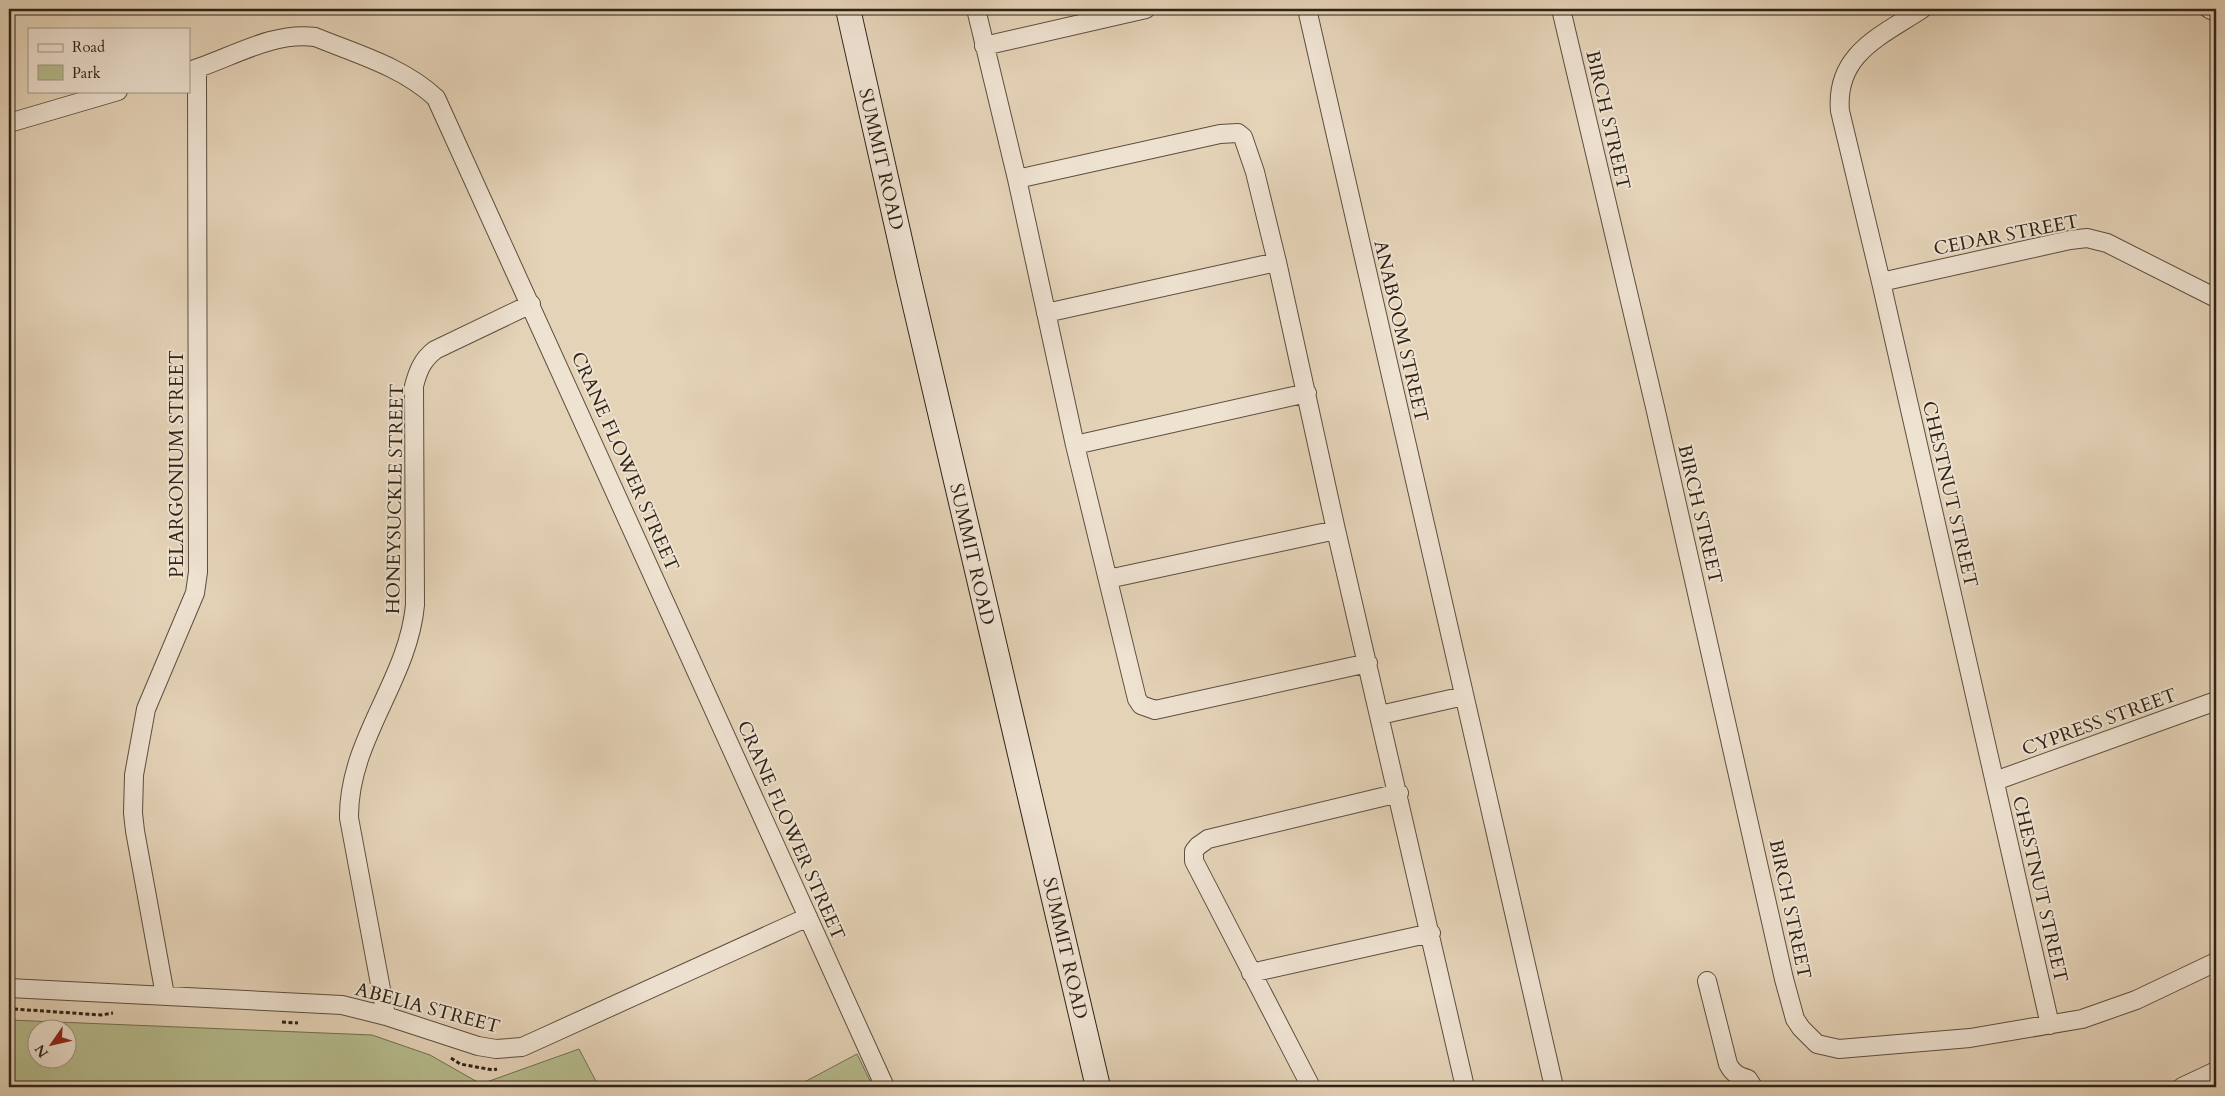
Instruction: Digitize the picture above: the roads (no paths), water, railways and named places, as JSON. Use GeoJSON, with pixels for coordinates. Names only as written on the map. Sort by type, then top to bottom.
{"type":"FeatureCollection","features":[{"type":"Feature","properties":{"kind":"main road","name":"SUMMIT ROAD"},"geometry":{"type":"LineString","coordinates":[[848,13],[1098,1087]]}},
{"type":"Feature","properties":{"kind":"street"},"geometry":{"type":"LineString","coordinates":[[976,9],[1017,179],[1075,445],[1134,691],[1141,705],[1150,709],[1182,704],[1368,663]]}},
{"type":"Feature","properties":{"kind":"street"},"geometry":{"type":"LineString","coordinates":[[984,46],[1146,9]]}},
{"type":"Feature","properties":{"kind":"street","name":"ANABOOM STREET"},"geometry":{"type":"LineString","coordinates":[[1307,9],[1554,1087]]}},
{"type":"Feature","properties":{"kind":"street","name":"BIRCH STREET"},"geometry":{"type":"LineString","coordinates":[[1561,9],[1657,416],[1784,979],[1795,1019],[1817,1044],[1839,1049],[1939,1042],[2050,1025]]}},
{"type":"Feature","properties":{"kind":"street","name":"CHESTNUT STREET"},"geometry":{"type":"LineString","coordinates":[[1922,9],[1858,54],[1849,64],[1840,85],[1840,111],[1881,282],[2050,1025]]}},
{"type":"Feature","properties":{"kind":"street"},"geometry":{"type":"LineString","coordinates":[[2209,9],[2216,12]]}},
{"type":"Feature","properties":{"kind":"street","name":"CRANE FLOWER STREET"},"geometry":{"type":"LineString","coordinates":[[193,69],[262,44],[302,35],[315,36],[405,74],[422,84],[436,98],[532,304],[885,1087]]}},
{"type":"Feature","properties":{"kind":"street","name":"PELARGONIUM STREET"},"geometry":{"type":"LineString","coordinates":[[165,995],[135,831],[133,791],[134,768],[146,710],[195,592],[198,572],[193,69]]}},
{"type":"Feature","properties":{"kind":"street"},"geometry":{"type":"LineString","coordinates":[[9,123],[115,92]]}},
{"type":"Feature","properties":{"kind":"street"},"geometry":{"type":"LineString","coordinates":[[1017,179],[1220,134],[1238,133],[1244,137],[1277,262],[1336,530],[1431,933],[1465,1087]]}},
{"type":"Feature","properties":{"kind":"street","name":"CEDAR STREET"},"geometry":{"type":"LineString","coordinates":[[1881,282],[2070,240],[2087,238],[2106,243],[2216,298]]}},
{"type":"Feature","properties":{"kind":"street"},"geometry":{"type":"LineString","coordinates":[[1046,313],[1277,262]]}},
{"type":"Feature","properties":{"kind":"street","name":"HONEYSUCKLE STREET"},"geometry":{"type":"LineString","coordinates":[[386,1016],[349,818],[349,797],[360,753],[404,655],[413,626],[414,386],[420,367],[425,359],[435,350],[532,304]]}},
{"type":"Feature","properties":{"kind":"street"},"geometry":{"type":"LineString","coordinates":[[1075,445],[1307,393]]}},
{"type":"Feature","properties":{"kind":"street"},"geometry":{"type":"LineString","coordinates":[[1108,579],[1336,530]]}},
{"type":"Feature","properties":{"kind":"street"},"geometry":{"type":"LineString","coordinates":[[1380,715],[1464,696]]}},
{"type":"Feature","properties":{"kind":"street","name":"CYPRESS STREET"},"geometry":{"type":"LineString","coordinates":[[1995,781],[2216,701]]}},
{"type":"Feature","properties":{"kind":"street"},"geometry":{"type":"LineString","coordinates":[[1311,1087],[1194,861],[1194,851],[1208,840],[1398,793]]}},
{"type":"Feature","properties":{"kind":"street","name":"ABELIA STREET"},"geometry":{"type":"LineString","coordinates":[[9,988],[335,1005],[386,1016],[478,1046],[504,1050],[522,1047],[808,917]]}},
{"type":"Feature","properties":{"kind":"street"},"geometry":{"type":"LineString","coordinates":[[1251,972],[1431,933]]}},
{"type":"Feature","properties":{"kind":"street"},"geometry":{"type":"LineString","coordinates":[[2050,1025],[2106,1012],[2216,962]]}},
{"type":"Feature","properties":{"kind":"street"},"geometry":{"type":"LineString","coordinates":[[1707,981],[1728,1064],[1732,1072],[1748,1079],[1753,1087]]}},
{"type":"Feature","properties":{"kind":"street"},"geometry":{"type":"LineString","coordinates":[[2182,1087],[2216,1071]]}}]}
